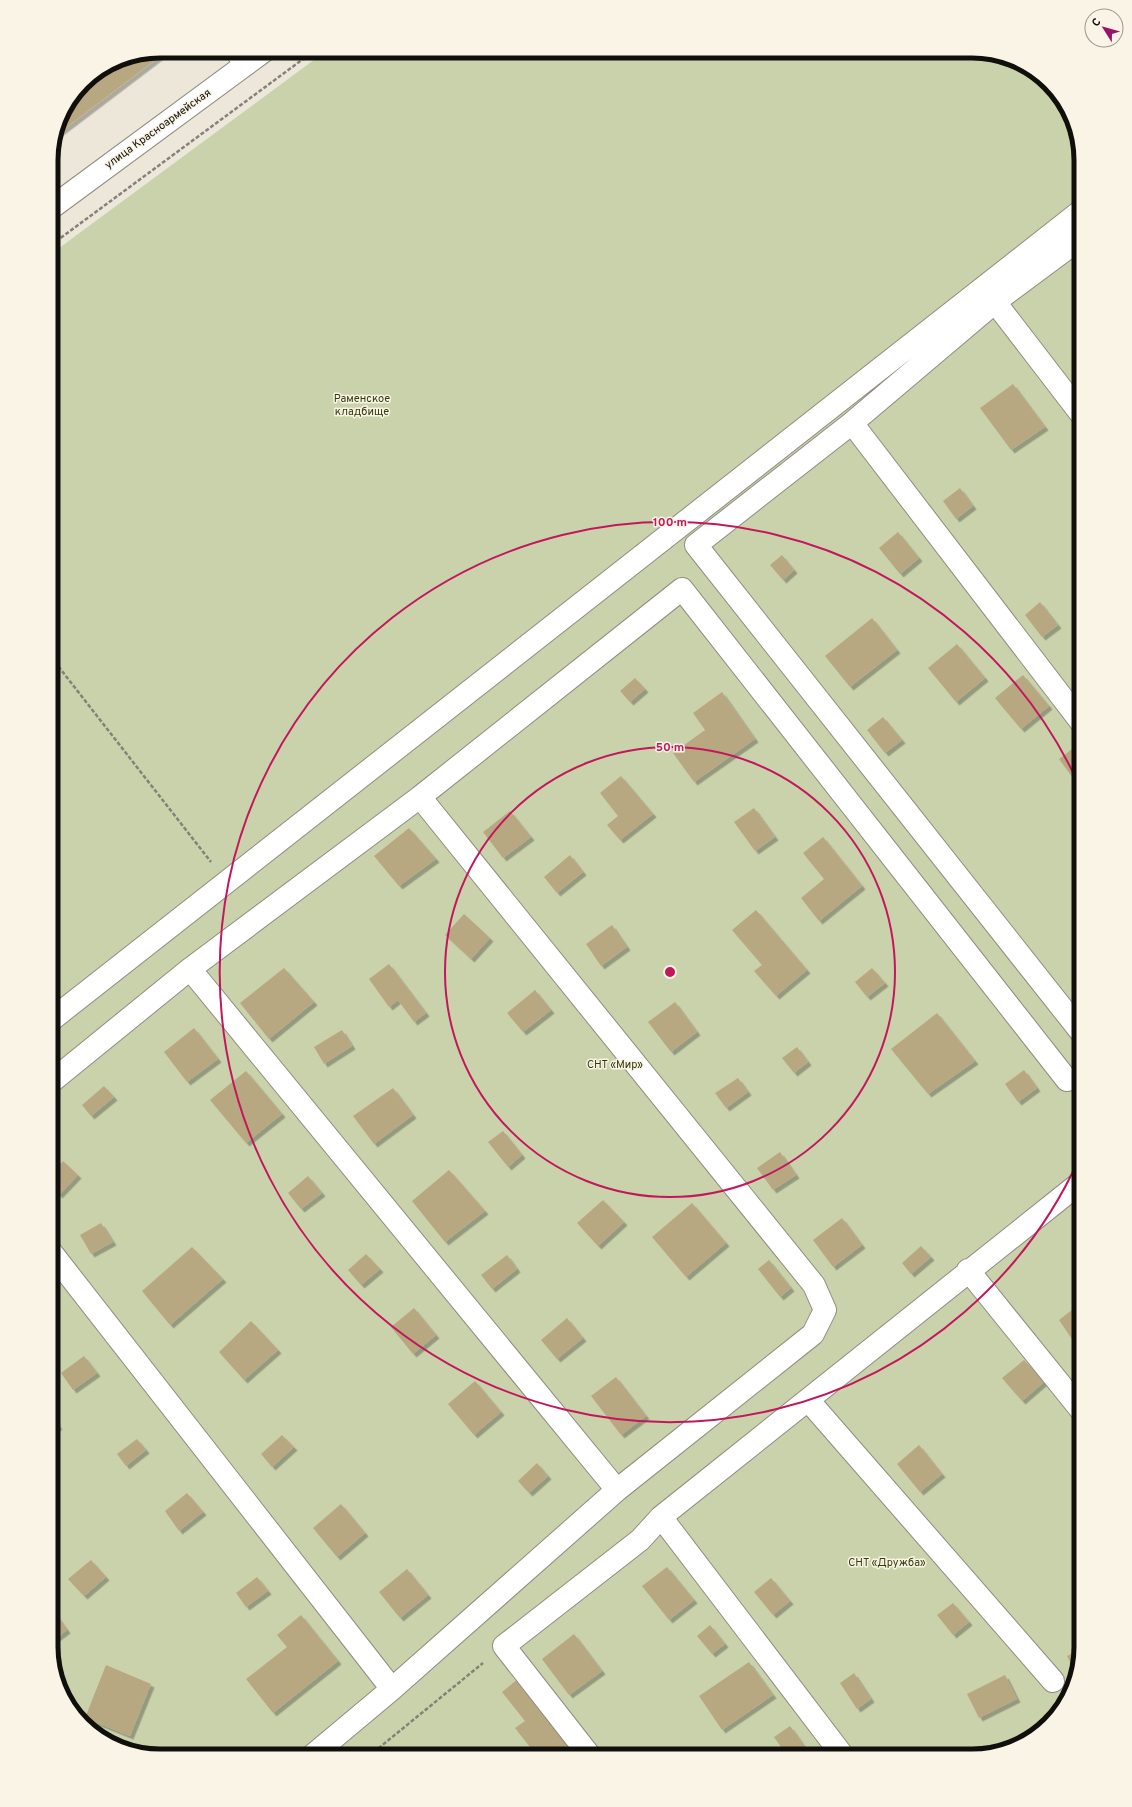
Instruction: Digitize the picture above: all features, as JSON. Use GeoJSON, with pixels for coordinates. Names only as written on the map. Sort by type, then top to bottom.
{"type":"FeatureCollection","features":[{"type":"Feature","properties":{"kind":"main road","name":"улица Красноармейская"},"geometry":{"type":"LineString","coordinates":[[58,202],[241,58]]}},
{"type":"Feature","properties":{"kind":"main road"},"geometry":{"type":"LineString","coordinates":[[58,1015],[1074,216]]}},
{"type":"Feature","properties":{"kind":"main road"},"geometry":{"type":"LineString","coordinates":[[1074,243],[995,302],[852,423],[696,545],[1074,1023]]}},
{"type":"Feature","properties":{"kind":"main road"},"geometry":{"type":"LineString","coordinates":[[995,302],[1074,405]]}},
{"type":"Feature","properties":{"kind":"main road"},"geometry":{"type":"LineString","coordinates":[[852,423],[1074,713]]}},
{"type":"Feature","properties":{"kind":"main road"},"geometry":{"type":"LineString","coordinates":[[58,1076],[190,969],[420,797],[682,589],[1067,1080]]}},
{"type":"Feature","properties":{"kind":"main road"},"geometry":{"type":"LineString","coordinates":[[320,1749],[392,1689],[617,1490],[813,1334],[825,1310],[814,1285],[420,797]]}},
{"type":"Feature","properties":{"kind":"main road"},"geometry":{"type":"LineString","coordinates":[[190,969],[617,1490]]}},
{"type":"Feature","properties":{"kind":"main road"},"geometry":{"type":"LineString","coordinates":[[585,1749],[504,1646],[640,1540],[662,1517],[968,1270],[1074,1187]]}},
{"type":"Feature","properties":{"kind":"main road"},"geometry":{"type":"LineString","coordinates":[[58,1261],[392,1689]]}},
{"type":"Feature","properties":{"kind":"main road"},"geometry":{"type":"LineString","coordinates":[[968,1270],[1074,1401]]}},
{"type":"Feature","properties":{"kind":"main road"},"geometry":{"type":"LineString","coordinates":[[808,1400],[1053,1681]]}},
{"type":"Feature","properties":{"kind":"main road"},"geometry":{"type":"LineString","coordinates":[[662,1517],[838,1749]]}},
{"type":"Feature","properties":{"kind":"path"},"geometry":{"type":"LineString","coordinates":[[58,240],[305,58]]}},
{"type":"Feature","properties":{"kind":"path"},"geometry":{"type":"LineString","coordinates":[[58,666],[227,882]]}},
{"type":"Feature","properties":{"kind":"path"},"geometry":{"type":"LineString","coordinates":[[377,1749],[504,1646]]}},
{"type":"Feature","properties":{"kind":"green space"},"geometry":{"type":"Polygon","coordinates":[[[317,58],[979,58],[1005,63],[1017,68],[1039,83],[1057,103],[1064,115],[1071,133],[1074,160],[1074,1647],[1072,1667],[1064,1692],[1049,1714],[1029,1732],[1005,1744],[972,1749],[153,1749],[127,1744],[115,1739],[93,1724],[75,1704],[68,1692],[61,1674],[58,1647],[58,249],[317,58]]]}},
{"type":"Feature","properties":{"kind":"building"},"geometry":{"type":"Polygon","coordinates":[[[158,58],[62,131],[75,103],[93,83],[103,75],[127,63],[158,58]]]}},
{"type":"Feature","properties":{"kind":"building"},"geometry":{"type":"Polygon","coordinates":[[[1013,384],[1045,427],[1011,450],[980,408],[1013,384]]]}},
{"type":"Feature","properties":{"kind":"building"},"geometry":{"type":"Polygon","coordinates":[[[960,488],[973,506],[956,519],[943,501],[960,488]]]}},
{"type":"Feature","properties":{"kind":"building"},"geometry":{"type":"Polygon","coordinates":[[[898,532],[919,558],[900,574],[879,548],[898,532]]]}},
{"type":"Feature","properties":{"kind":"building"},"geometry":{"type":"Polygon","coordinates":[[[782,555],[794,570],[783,580],[770,565],[782,555]]]}},
{"type":"Feature","properties":{"kind":"building"},"geometry":{"type":"Polygon","coordinates":[[[1040,602],[1058,625],[1042,637],[1025,615],[1040,602]]]}},
{"type":"Feature","properties":{"kind":"building"},"geometry":{"type":"Polygon","coordinates":[[[872,618],[897,650],[850,687],[825,656],[872,618]]]}},
{"type":"Feature","properties":{"kind":"building"},"geometry":{"type":"Polygon","coordinates":[[[957,644],[985,678],[956,702],[928,668],[957,644]]]}},
{"type":"Feature","properties":{"kind":"building"},"geometry":{"type":"Polygon","coordinates":[[[1023,675],[1049,706],[1021,729],[995,698],[1023,675]]]}},
{"type":"Feature","properties":{"kind":"building"},"geometry":{"type":"Polygon","coordinates":[[[635,678],[645,689],[630,702],[620,691],[635,678]]]}},
{"type":"Feature","properties":{"kind":"building"},"geometry":{"type":"Polygon","coordinates":[[[722,692],[755,739],[694,782],[673,753],[705,730],[693,713],[722,692]]]}},
{"type":"Feature","properties":{"kind":"building"},"geometry":{"type":"Polygon","coordinates":[[[883,717],[902,740],[885,753],[867,730],[883,717]]]}},
{"type":"Feature","properties":{"kind":"building"},"geometry":{"type":"Polygon","coordinates":[[[1074,748],[1074,780],[1059,759],[1074,748]]]}},
{"type":"Feature","properties":{"kind":"building"},"geometry":{"type":"Polygon","coordinates":[[[621,776],[653,814],[620,840],[607,825],[618,816],[600,793],[621,776]]]}},
{"type":"Feature","properties":{"kind":"building"},"geometry":{"type":"Polygon","coordinates":[[[754,808],[775,837],[755,851],[734,822],[754,808]]]}},
{"type":"Feature","properties":{"kind":"building"},"geometry":{"type":"Polygon","coordinates":[[[510,811],[531,837],[503,858],[483,832],[510,811]]]}},
{"type":"Feature","properties":{"kind":"building"},"geometry":{"type":"Polygon","coordinates":[[[409,828],[436,859],[399,886],[374,856],[409,828]]]}},
{"type":"Feature","properties":{"kind":"building"},"geometry":{"type":"Polygon","coordinates":[[[823,837],[862,886],[819,921],[801,898],[824,879],[803,853],[823,837]]]}},
{"type":"Feature","properties":{"kind":"building"},"geometry":{"type":"Polygon","coordinates":[[[570,855],[583,872],[557,893],[544,877],[570,855]]]}},
{"type":"Feature","properties":{"kind":"building"},"geometry":{"type":"Polygon","coordinates":[[[756,910],[807,970],[776,996],[754,971],[762,965],[732,930],[756,910]]]}},
{"type":"Feature","properties":{"kind":"building"},"geometry":{"type":"Polygon","coordinates":[[[464,914],[490,938],[471,959],[445,935],[464,914]]]}},
{"type":"Feature","properties":{"kind":"building"},"geometry":{"type":"Polygon","coordinates":[[[612,925],[627,947],[601,966],[586,944],[612,925]]]}},
{"type":"Feature","properties":{"kind":"building"},"geometry":{"type":"Polygon","coordinates":[[[389,964],[426,1013],[414,1022],[398,1000],[389,1007],[369,979],[389,964]]]}},
{"type":"Feature","properties":{"kind":"building"},"geometry":{"type":"Polygon","coordinates":[[[284,968],[314,1002],[269,1039],[240,1003],[284,968]]]}},
{"type":"Feature","properties":{"kind":"building"},"geometry":{"type":"Polygon","coordinates":[[[872,968],[885,983],[867,997],[855,982],[872,968]]]}},
{"type":"Feature","properties":{"kind":"building"},"geometry":{"type":"Polygon","coordinates":[[[535,990],[551,1010],[523,1032],[507,1013],[535,990]]]}},
{"type":"Feature","properties":{"kind":"building"},"geometry":{"type":"Polygon","coordinates":[[[675,1002],[697,1032],[671,1052],[648,1022],[675,1002]]]}},
{"type":"Feature","properties":{"kind":"building"},"geometry":{"type":"Polygon","coordinates":[[[937,1013],[975,1061],[928,1094],[891,1049],[937,1013]]]}},
{"type":"Feature","properties":{"kind":"building"},"geometry":{"type":"Polygon","coordinates":[[[194,1028],[218,1059],[187,1082],[164,1052],[194,1028]]]}},
{"type":"Feature","properties":{"kind":"building"},"geometry":{"type":"Polygon","coordinates":[[[342,1030],[352,1046],[324,1064],[314,1047],[342,1030]]]}},
{"type":"Feature","properties":{"kind":"building"},"geometry":{"type":"Polygon","coordinates":[[[797,1047],[808,1062],[794,1073],[782,1058],[797,1047]]]}},
{"type":"Feature","properties":{"kind":"building"},"geometry":{"type":"Polygon","coordinates":[[[1024,1070],[1037,1088],[1018,1102],[1005,1084],[1024,1070]]]}},
{"type":"Feature","properties":{"kind":"building"},"geometry":{"type":"Polygon","coordinates":[[[246,1071],[282,1114],[246,1143],[210,1100],[246,1071]]]}},
{"type":"Feature","properties":{"kind":"building"},"geometry":{"type":"Polygon","coordinates":[[[738,1078],[748,1092],[726,1108],[715,1093],[738,1078]]]}},
{"type":"Feature","properties":{"kind":"building"},"geometry":{"type":"Polygon","coordinates":[[[104,1086],[114,1097],[91,1116],[82,1105],[104,1086]]]}},
{"type":"Feature","properties":{"kind":"building"},"geometry":{"type":"Polygon","coordinates":[[[393,1088],[413,1115],[374,1144],[353,1116],[393,1088]]]}},
{"type":"Feature","properties":{"kind":"building"},"geometry":{"type":"Polygon","coordinates":[[[503,1131],[522,1155],[508,1167],[488,1142],[503,1131]]]}},
{"type":"Feature","properties":{"kind":"building"},"geometry":{"type":"Polygon","coordinates":[[[780,1152],[796,1175],[773,1190],[757,1168],[780,1152]]]}},
{"type":"Feature","properties":{"kind":"building"},"geometry":{"type":"Polygon","coordinates":[[[63,1161],[78,1175],[59,1195],[58,1194],[58,1166],[63,1161]]]}},
{"type":"Feature","properties":{"kind":"building"},"geometry":{"type":"Polygon","coordinates":[[[449,1170],[485,1211],[445,1242],[412,1201],[449,1170]]]}},
{"type":"Feature","properties":{"kind":"building"},"geometry":{"type":"Polygon","coordinates":[[[308,1176],[322,1193],[301,1209],[288,1193],[308,1176]]]}},
{"type":"Feature","properties":{"kind":"building"},"geometry":{"type":"Polygon","coordinates":[[[603,1200],[624,1222],[598,1246],[577,1223],[603,1200]]]}},
{"type":"Feature","properties":{"kind":"building"},"geometry":{"type":"Polygon","coordinates":[[[692,1203],[726,1243],[686,1277],[652,1237],[692,1203]]]}},
{"type":"Feature","properties":{"kind":"building"},"geometry":{"type":"Polygon","coordinates":[[[842,1218],[862,1245],[833,1267],[813,1240],[842,1218]]]}},
{"type":"Feature","properties":{"kind":"building"},"geometry":{"type":"Polygon","coordinates":[[[101,1223],[113,1242],[91,1254],[80,1235],[101,1223]]]}},
{"type":"Feature","properties":{"kind":"building"},"geometry":{"type":"Polygon","coordinates":[[[921,1246],[931,1257],[911,1274],[902,1263],[921,1246]]]}},
{"type":"Feature","properties":{"kind":"building"},"geometry":{"type":"Polygon","coordinates":[[[192,1247],[223,1279],[170,1325],[142,1291],[192,1247]]]}},
{"type":"Feature","properties":{"kind":"building"},"geometry":{"type":"Polygon","coordinates":[[[366,1254],[380,1269],[361,1285],[348,1270],[366,1254]]]}},
{"type":"Feature","properties":{"kind":"building"},"geometry":{"type":"Polygon","coordinates":[[[507,1255],[517,1269],[492,1289],[481,1275],[507,1255]]]}},
{"type":"Feature","properties":{"kind":"building"},"geometry":{"type":"Polygon","coordinates":[[[769,1260],[791,1288],[780,1297],[758,1269],[769,1260]]]}},
{"type":"Feature","properties":{"kind":"building"},"geometry":{"type":"Polygon","coordinates":[[[414,1308],[436,1335],[413,1354],[391,1327],[414,1308]]]}},
{"type":"Feature","properties":{"kind":"building"},"geometry":{"type":"Polygon","coordinates":[[[1074,1308],[1074,1342],[1059,1320],[1074,1308]]]}},
{"type":"Feature","properties":{"kind":"building"},"geometry":{"type":"Polygon","coordinates":[[[567,1318],[583,1338],[557,1359],[541,1340],[567,1318]]]}},
{"type":"Feature","properties":{"kind":"building"},"geometry":{"type":"Polygon","coordinates":[[[251,1321],[278,1350],[244,1380],[219,1352],[251,1321]]]}},
{"type":"Feature","properties":{"kind":"building"},"geometry":{"type":"Polygon","coordinates":[[[84,1356],[97,1373],[73,1390],[61,1373],[84,1356]]]}},
{"type":"Feature","properties":{"kind":"building"},"geometry":{"type":"Polygon","coordinates":[[[1024,1360],[1044,1382],[1022,1401],[1002,1378],[1024,1360]]]}},
{"type":"Feature","properties":{"kind":"building"},"geometry":{"type":"Polygon","coordinates":[[[616,1377],[646,1416],[621,1435],[591,1396],[616,1377]]]}},
{"type":"Feature","properties":{"kind":"building"},"geometry":{"type":"Polygon","coordinates":[[[475,1381],[501,1412],[474,1435],[448,1404],[475,1381]]]}},
{"type":"Feature","properties":{"kind":"building"},"geometry":{"type":"Polygon","coordinates":[[[282,1435],[294,1447],[272,1467],[261,1454],[282,1435]]]}},
{"type":"Feature","properties":{"kind":"building"},"geometry":{"type":"Polygon","coordinates":[[[137,1439],[146,1450],[126,1466],[117,1454],[137,1439]]]}},
{"type":"Feature","properties":{"kind":"building"},"geometry":{"type":"Polygon","coordinates":[[[919,1445],[942,1474],[920,1492],[897,1464],[919,1445]]]}},
{"type":"Feature","properties":{"kind":"building"},"geometry":{"type":"Polygon","coordinates":[[[537,1463],[548,1476],[529,1493],[518,1481],[537,1463]]]}},
{"type":"Feature","properties":{"kind":"building"},"geometry":{"type":"Polygon","coordinates":[[[187,1493],[203,1512],[179,1531],[165,1511],[187,1493]]]}},
{"type":"Feature","properties":{"kind":"building"},"geometry":{"type":"Polygon","coordinates":[[[341,1504],[365,1533],[337,1557],[313,1528],[341,1504]]]}},
{"type":"Feature","properties":{"kind":"building"},"geometry":{"type":"Polygon","coordinates":[[[91,1560],[106,1577],[84,1596],[68,1579],[91,1560]]]}},
{"type":"Feature","properties":{"kind":"building"},"geometry":{"type":"Polygon","coordinates":[[[667,1567],[694,1600],[669,1620],[642,1586],[667,1567]]]}},
{"type":"Feature","properties":{"kind":"building"},"geometry":{"type":"Polygon","coordinates":[[[407,1569],[428,1595],[400,1618],[379,1592],[407,1569]]]}},
{"type":"Feature","properties":{"kind":"building"},"geometry":{"type":"Polygon","coordinates":[[[257,1577],[268,1591],[246,1607],[236,1593],[257,1577]]]}},
{"type":"Feature","properties":{"kind":"building"},"geometry":{"type":"Polygon","coordinates":[[[771,1578],[790,1601],[773,1615],[754,1592],[771,1578]]]}},
{"type":"Feature","properties":{"kind":"building"},"geometry":{"type":"Polygon","coordinates":[[[953,1603],[969,1622],[953,1635],[937,1615],[953,1603]]]}},
{"type":"Feature","properties":{"kind":"building"},"geometry":{"type":"Polygon","coordinates":[[[301,1615],[338,1661],[273,1713],[246,1679],[287,1647],[277,1635],[301,1615]]]}},
{"type":"Feature","properties":{"kind":"building"},"geometry":{"type":"Polygon","coordinates":[[[58,1617],[67,1630],[58,1637],[58,1617]]]}},
{"type":"Feature","properties":{"kind":"building"},"geometry":{"type":"Polygon","coordinates":[[[710,1625],[725,1644],[712,1654],[697,1636],[710,1625]]]}},
{"type":"Feature","properties":{"kind":"building"},"geometry":{"type":"Polygon","coordinates":[[[574,1634],[602,1671],[569,1695],[542,1659],[574,1634]]]}},
{"type":"Feature","properties":{"kind":"building"},"geometry":{"type":"Polygon","coordinates":[[[1074,1653],[1072,1666],[1067,1656],[1074,1653]]]}},
{"type":"Feature","properties":{"kind":"building"},"geometry":{"type":"Polygon","coordinates":[[[749,1662],[773,1695],[722,1730],[699,1696],[749,1662]]]}},
{"type":"Feature","properties":{"kind":"building"},"geometry":{"type":"Polygon","coordinates":[[[106,1665],[151,1684],[130,1736],[88,1719],[86,1717],[106,1665]]]}},
{"type":"Feature","properties":{"kind":"building"},"geometry":{"type":"Polygon","coordinates":[[[854,1673],[871,1699],[857,1709],[840,1683],[854,1673]]]}},
{"type":"Feature","properties":{"kind":"building"},"geometry":{"type":"Polygon","coordinates":[[[1005,1675],[1017,1699],[979,1718],[967,1694],[1005,1675]]]}},
{"type":"Feature","properties":{"kind":"building"},"geometry":{"type":"Polygon","coordinates":[[[519,1678],[573,1749],[532,1749],[515,1728],[525,1721],[502,1692],[519,1678]]]}},
{"type":"Feature","properties":{"kind":"building"},"geometry":{"type":"Polygon","coordinates":[[[790,1726],[806,1749],[782,1749],[774,1737],[790,1726]]]}},
{"type":"Feature","properties":{"kind":"park label","name":"Раменское кладбище"},"geometry":{"type":"Point","coordinates":[362,405]}},
{"type":"Feature","properties":{"kind":"park label","name":"СНТ «Мир»"},"geometry":{"type":"Point","coordinates":[615,1065]}},
{"type":"Feature","properties":{"kind":"park label","name":"СНТ «Дружба»"},"geometry":{"type":"Point","coordinates":[887,1563]}}]}
